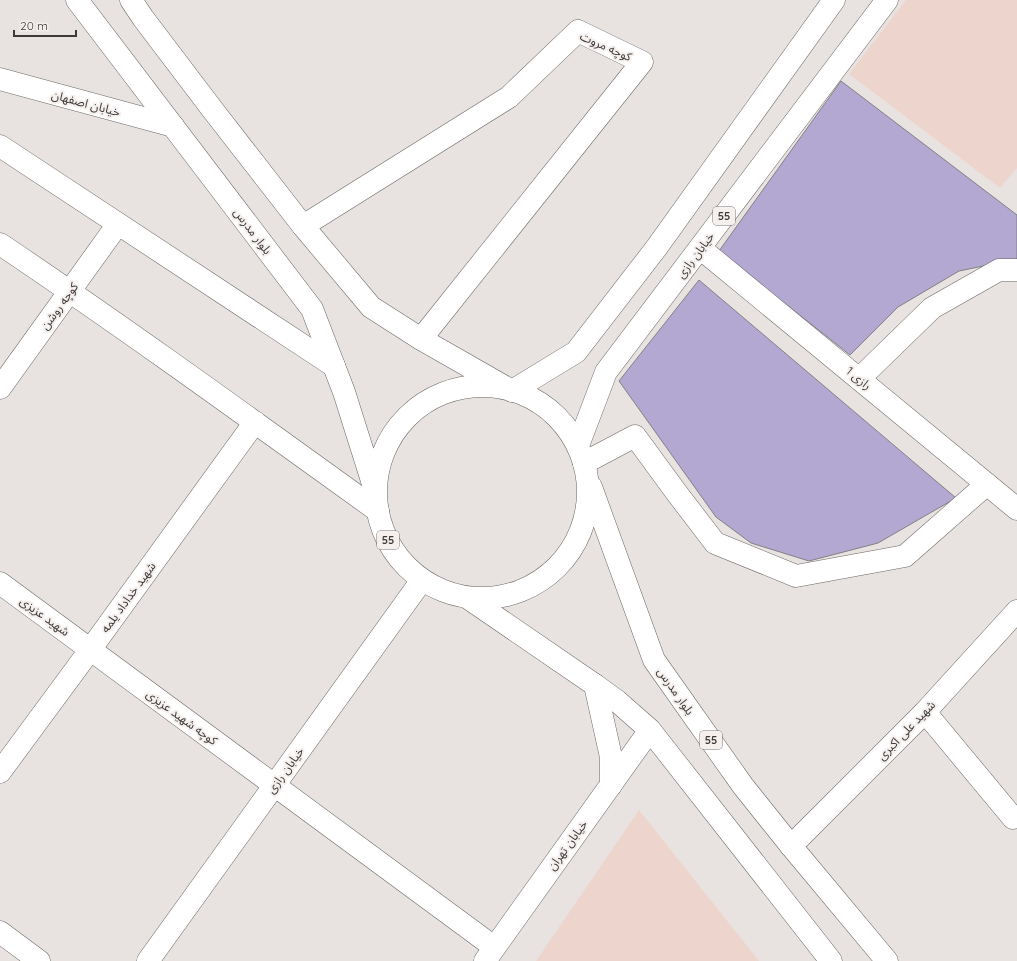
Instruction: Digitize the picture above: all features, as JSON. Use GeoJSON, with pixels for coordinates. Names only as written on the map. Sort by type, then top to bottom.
{"type":"FeatureCollection","features":[{"type":"Feature","properties":{"kind":"street","name":"بلوار مدرس"},"geometry":{"type":"LineString","coordinates":[[77,0],[312,309],[344,392],[377,501]]}},
{"type":"Feature","properties":{"kind":"street"},"geometry":{"type":"LineString","coordinates":[[131,0],[198,91],[303,226],[370,307],[421,339],[512,391],[576,352],[657,247],[834,0]]}},
{"type":"Feature","properties":{"kind":"street","name":"خیابان رازی"},"geometry":{"type":"LineString","coordinates":[[581,453],[606,372],[888,0]]}},
{"type":"Feature","properties":{"kind":"street","name":"کوچه مروت"},"geometry":{"type":"LineString","coordinates":[[303,226],[509,97],[578,31],[642,62],[421,339]]}},
{"type":"Feature","properties":{"kind":"street","name":"خیابان اصفهان"},"geometry":{"type":"LineString","coordinates":[[0,79],[172,126]]}},
{"type":"Feature","properties":{"kind":"street"},"geometry":{"type":"LineString","coordinates":[[0,146],[334,366]]}},
{"type":"Feature","properties":{"kind":"street","name":"کوچه روشن"},"geometry":{"type":"LineString","coordinates":[[0,388],[118,224]]}},
{"type":"Feature","properties":{"kind":"street"},"geometry":{"type":"LineString","coordinates":[[0,244],[70,291],[255,422],[377,501]]}},
{"type":"Feature","properties":{"kind":"street","name":"رازی 1"},"geometry":{"type":"LineString","coordinates":[[700,248],[1017,509]]}},
{"type":"Feature","properties":{"kind":"street"},"geometry":{"type":"LineString","coordinates":[[859,379],[932,308],[999,270],[1017,270]]}},
{"type":"Feature","properties":{"kind":"street","name":"55"},"geometry":{"type":"LineString","coordinates":[[485,385],[512,391],[554,411],[581,453],[591,487],[574,548],[554,572],[528,589],[499,598],[468,598],[444,591],[422,580],[397,556],[380,525],[377,501],[381,457],[397,427],[421,404],[452,389],[485,385]]}},
{"type":"Feature","properties":{"kind":"street","name":"شهید خداداد یلمه"},"geometry":{"type":"LineString","coordinates":[[0,772],[255,422]]}},
{"type":"Feature","properties":{"kind":"street"},"geometry":{"type":"LineString","coordinates":[[581,453],[635,436],[715,543],[796,576],[905,556],[988,484]]}},
{"type":"Feature","properties":{"kind":"street","name":"بلوار مدرس"},"geometry":{"type":"LineString","coordinates":[[591,487],[654,660],[744,786],[791,846],[887,961]]}},
{"type":"Feature","properties":{"kind":"street","name":"خیابان رازی"},"geometry":{"type":"LineString","coordinates":[[148,961],[422,580]]}},
{"type":"Feature","properties":{"kind":"street","name":"شهید عزیزی"},"geometry":{"type":"LineString","coordinates":[[0,583],[90,650]]}},
{"type":"Feature","properties":{"kind":"street","name":"55"},"geometry":{"type":"LineString","coordinates":[[468,598],[595,685],[617,701],[650,730],[831,961]]}},
{"type":"Feature","properties":{"kind":"street","name":"شهید علی اکبری"},"geometry":{"type":"LineString","coordinates":[[791,846],[924,712],[1017,611]]}},
{"type":"Feature","properties":{"kind":"street","name":"کوچه شهید عزیزی"},"geometry":{"type":"LineString","coordinates":[[90,650],[274,785],[490,954]]}},
{"type":"Feature","properties":{"kind":"street"},"geometry":{"type":"LineString","coordinates":[[595,685],[611,757],[611,784]]}},
{"type":"Feature","properties":{"kind":"street"},"geometry":{"type":"LineString","coordinates":[[924,712],[1013,818]]}},
{"type":"Feature","properties":{"kind":"street","name":"خیابان تهران"},"geometry":{"type":"LineString","coordinates":[[490,954],[650,730]]}},
{"type":"Feature","properties":{"kind":"street"},"geometry":{"type":"LineString","coordinates":[[0,932],[39,961]]}},
{"type":"Feature","properties":{"kind":"shaded area"},"geometry":{"type":"Polygon","coordinates":[[[906,0],[1017,0],[1017,168],[1000,188],[849,74],[906,0]]]}},
{"type":"Feature","properties":{"kind":"shaded area"},"geometry":{"type":"Polygon","coordinates":[[[639,810],[759,961],[536,961],[639,810]]]}},
{"type":"Feature","properties":{"kind":"building"},"geometry":{"type":"Polygon","coordinates":[[[841,81],[1017,215],[1017,261],[1008,261],[959,271],[898,307],[850,355],[719,251],[841,81]]]}},
{"type":"Feature","properties":{"kind":"building"},"geometry":{"type":"Polygon","coordinates":[[[699,280],[956,498],[878,543],[809,561],[751,543],[716,517],[619,381],[699,280]]]}}]}
